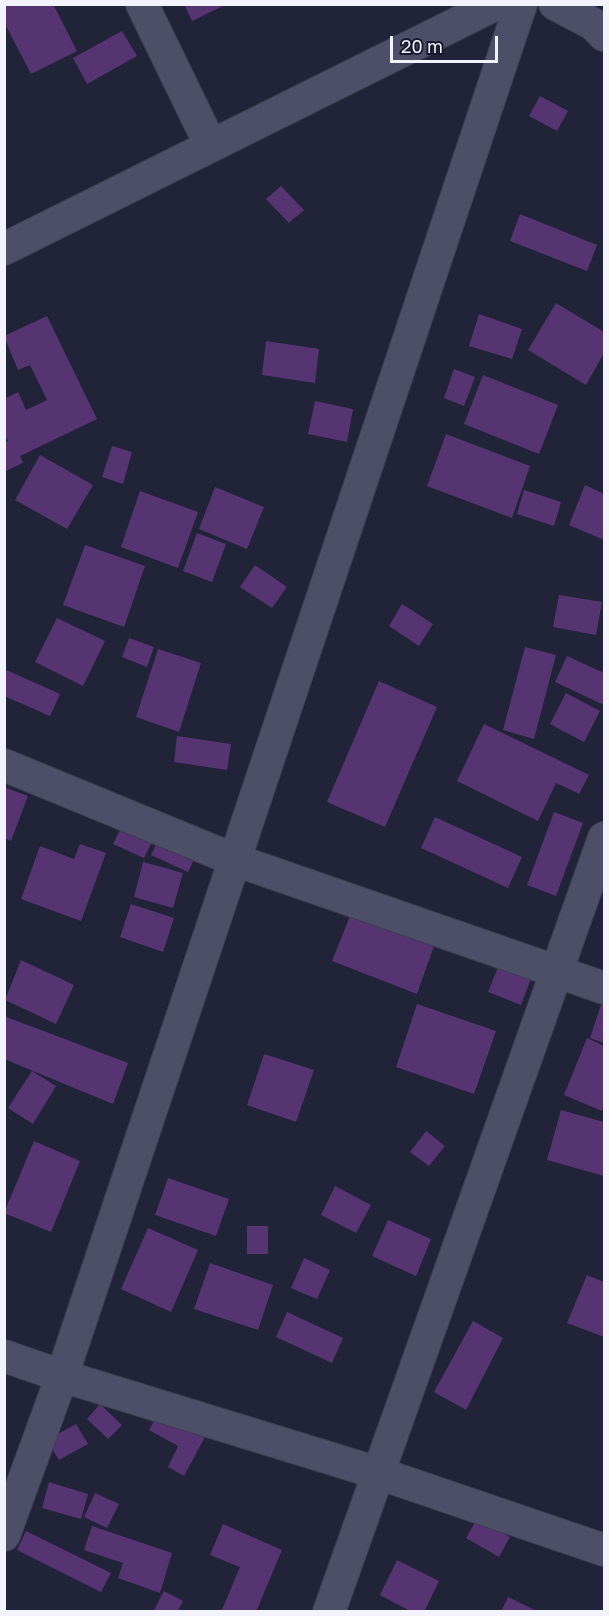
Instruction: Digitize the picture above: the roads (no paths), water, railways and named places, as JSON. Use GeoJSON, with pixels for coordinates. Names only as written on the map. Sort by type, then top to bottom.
{"type":"FeatureCollection","features":[{"type":"Feature","properties":{"kind":"street"},"geometry":{"type":"LineString","coordinates":[[142,4],[211,146]]}},
{"type":"Feature","properties":{"kind":"street"},"geometry":{"type":"LineString","coordinates":[[4,249],[496,4]]}},
{"type":"Feature","properties":{"kind":"street"},"geometry":{"type":"LineString","coordinates":[[4,1535],[62,1376],[521,4]]}},
{"type":"Feature","properties":{"kind":"street"},"geometry":{"type":"LineString","coordinates":[[555,4],[593,24],[604,35]]}},
{"type":"Feature","properties":{"kind":"street"},"geometry":{"type":"LineString","coordinates":[[4,765],[235,860],[604,988]]}},
{"type":"Feature","properties":{"kind":"street"},"geometry":{"type":"LineString","coordinates":[[329,1611],[604,838]]}},
{"type":"Feature","properties":{"kind":"street"},"geometry":{"type":"LineString","coordinates":[[4,1356],[378,1473],[604,1550]]}}]}
